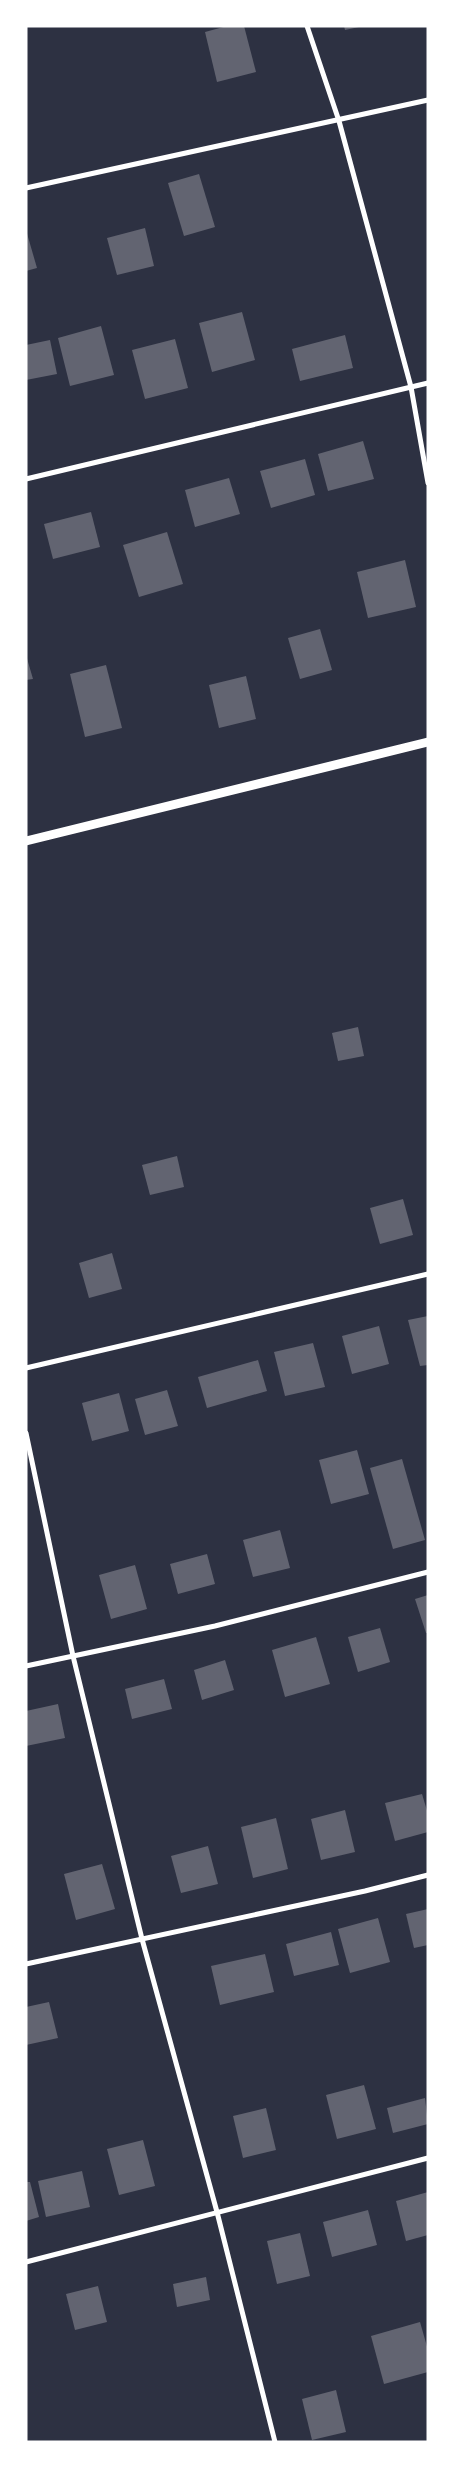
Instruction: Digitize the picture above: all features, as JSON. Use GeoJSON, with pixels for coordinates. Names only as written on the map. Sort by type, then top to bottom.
{"type":"FeatureCollection","features":[{"type":"Feature","properties":{"kind":"street"},"geometry":{"type":"LineString","coordinates":[[307,26],[339,121],[411,387],[428,483]]}},
{"type":"Feature","properties":{"kind":"street"},"geometry":{"type":"LineString","coordinates":[[26,188],[428,100]]}},
{"type":"Feature","properties":{"kind":"street"},"geometry":{"type":"LineString","coordinates":[[26,479],[428,383]]}},
{"type":"Feature","properties":{"kind":"street"},"geometry":{"type":"LineString","coordinates":[[26,842],[428,742]]}},
{"type":"Feature","properties":{"kind":"street"},"geometry":{"type":"LineString","coordinates":[[26,1368],[428,1274]]}},
{"type":"Feature","properties":{"kind":"street"},"geometry":{"type":"LineString","coordinates":[[26,1432],[73,1656],[142,1939],[217,2212],[275,2442]]}},
{"type":"Feature","properties":{"kind":"street"},"geometry":{"type":"LineString","coordinates":[[26,1666],[215,1626],[428,1572]]}},
{"type":"Feature","properties":{"kind":"street"},"geometry":{"type":"LineString","coordinates":[[26,1964],[365,1891],[428,1875]]}},
{"type":"Feature","properties":{"kind":"street"},"geometry":{"type":"LineString","coordinates":[[26,2262],[428,2158]]}},
{"type":"Feature","properties":{"kind":"building"},"geometry":{"type":"Polygon","coordinates":[[[227,26],[244,26],[256,72],[217,82],[205,32],[227,26]]]}},
{"type":"Feature","properties":{"kind":"building"},"geometry":{"type":"Polygon","coordinates":[[[344,26],[359,26],[359,27],[345,30],[344,26]]]}},
{"type":"Feature","properties":{"kind":"building"},"geometry":{"type":"Polygon","coordinates":[[[199,174],[215,227],[184,236],[168,183],[199,174]]]}},
{"type":"Feature","properties":{"kind":"building"},"geometry":{"type":"Polygon","coordinates":[[[145,228],[154,266],[117,275],[107,238],[145,228]]]}},
{"type":"Feature","properties":{"kind":"building"},"geometry":{"type":"Polygon","coordinates":[[[26,230],[37,268],[26,271],[26,230]]]}},
{"type":"Feature","properties":{"kind":"building"},"geometry":{"type":"Polygon","coordinates":[[[242,312],[255,360],[212,372],[199,323],[242,312]]]}},
{"type":"Feature","properties":{"kind":"building"},"geometry":{"type":"Polygon","coordinates":[[[101,326],[114,375],[70,386],[58,338],[101,326]]]}},
{"type":"Feature","properties":{"kind":"building"},"geometry":{"type":"Polygon","coordinates":[[[345,335],[353,368],[300,381],[292,349],[345,335]]]}},
{"type":"Feature","properties":{"kind":"building"},"geometry":{"type":"Polygon","coordinates":[[[175,339],[188,388],[145,399],[132,350],[175,339]]]}},
{"type":"Feature","properties":{"kind":"building"},"geometry":{"type":"Polygon","coordinates":[[[50,340],[57,374],[26,380],[26,345],[50,340]]]}},
{"type":"Feature","properties":{"kind":"building"},"geometry":{"type":"Polygon","coordinates":[[[363,441],[374,479],[328,491],[318,454],[363,441]]]}},
{"type":"Feature","properties":{"kind":"building"},"geometry":{"type":"Polygon","coordinates":[[[305,459],[315,495],[271,508],[260,471],[305,459]]]}},
{"type":"Feature","properties":{"kind":"building"},"geometry":{"type":"Polygon","coordinates":[[[229,478],[240,514],[195,527],[185,490],[229,478]]]}},
{"type":"Feature","properties":{"kind":"building"},"geometry":{"type":"Polygon","coordinates":[[[91,512],[100,547],[53,559],[44,524],[91,512]]]}},
{"type":"Feature","properties":{"kind":"building"},"geometry":{"type":"Polygon","coordinates":[[[167,532],[183,584],[139,597],[123,545],[167,532]]]}},
{"type":"Feature","properties":{"kind":"building"},"geometry":{"type":"Polygon","coordinates":[[[405,560],[416,607],[368,618],[357,572],[405,560]]]}},
{"type":"Feature","properties":{"kind":"building"},"geometry":{"type":"Polygon","coordinates":[[[320,629],[332,670],[300,679],[288,638],[320,629]]]}},
{"type":"Feature","properties":{"kind":"building"},"geometry":{"type":"Polygon","coordinates":[[[26,655],[33,679],[26,680],[26,655]]]}},
{"type":"Feature","properties":{"kind":"building"},"geometry":{"type":"Polygon","coordinates":[[[106,665],[122,728],[85,737],[70,674],[106,665]]]}},
{"type":"Feature","properties":{"kind":"building"},"geometry":{"type":"Polygon","coordinates":[[[246,676],[256,719],[219,728],[209,685],[246,676]]]}},
{"type":"Feature","properties":{"kind":"building"},"geometry":{"type":"Polygon","coordinates":[[[358,1027],[364,1056],[338,1061],[332,1033],[358,1027]]]}},
{"type":"Feature","properties":{"kind":"building"},"geometry":{"type":"Polygon","coordinates":[[[177,1156],[184,1187],[150,1195],[142,1165],[177,1156]]]}},
{"type":"Feature","properties":{"kind":"building"},"geometry":{"type":"Polygon","coordinates":[[[403,1199],[413,1235],[380,1244],[370,1208],[403,1199]]]}},
{"type":"Feature","properties":{"kind":"building"},"geometry":{"type":"Polygon","coordinates":[[[112,1253],[122,1289],[89,1298],[79,1263],[112,1253]]]}},
{"type":"Feature","properties":{"kind":"building"},"geometry":{"type":"Polygon","coordinates":[[[428,1316],[428,1365],[420,1366],[408,1320],[428,1316]]]}},
{"type":"Feature","properties":{"kind":"building"},"geometry":{"type":"Polygon","coordinates":[[[379,1326],[389,1364],[352,1374],[342,1336],[379,1326]]]}},
{"type":"Feature","properties":{"kind":"building"},"geometry":{"type":"Polygon","coordinates":[[[313,1343],[325,1387],[285,1396],[274,1352],[313,1343]]]}},
{"type":"Feature","properties":{"kind":"building"},"geometry":{"type":"Polygon","coordinates":[[[258,1360],[267,1391],[207,1408],[198,1377],[258,1360]]]}},
{"type":"Feature","properties":{"kind":"building"},"geometry":{"type":"Polygon","coordinates":[[[167,1390],[178,1426],[145,1435],[135,1399],[167,1390]]]}},
{"type":"Feature","properties":{"kind":"building"},"geometry":{"type":"Polygon","coordinates":[[[119,1393],[129,1431],[92,1441],[82,1403],[119,1393]]]}},
{"type":"Feature","properties":{"kind":"building"},"geometry":{"type":"Polygon","coordinates":[[[357,1450],[369,1494],[331,1504],[319,1460],[357,1450]]]}},
{"type":"Feature","properties":{"kind":"building"},"geometry":{"type":"Polygon","coordinates":[[[402,1459],[425,1540],[393,1549],[370,1468],[402,1459]]]}},
{"type":"Feature","properties":{"kind":"building"},"geometry":{"type":"Polygon","coordinates":[[[280,1530],[290,1568],[253,1577],[243,1540],[280,1530]]]}},
{"type":"Feature","properties":{"kind":"building"},"geometry":{"type":"Polygon","coordinates":[[[207,1554],[215,1584],[178,1594],[170,1564],[207,1554]]]}},
{"type":"Feature","properties":{"kind":"building"},"geometry":{"type":"Polygon","coordinates":[[[135,1565],[147,1609],[111,1619],[99,1575],[135,1565]]]}},
{"type":"Feature","properties":{"kind":"building"},"geometry":{"type":"Polygon","coordinates":[[[428,1595],[428,1633],[426,1633],[415,1599],[428,1595]]]}},
{"type":"Feature","properties":{"kind":"building"},"geometry":{"type":"Polygon","coordinates":[[[380,1628],[390,1662],[358,1672],[348,1637],[380,1628]]]}},
{"type":"Feature","properties":{"kind":"building"},"geometry":{"type":"Polygon","coordinates":[[[316,1637],[330,1684],[285,1697],[272,1650],[316,1637]]]}},
{"type":"Feature","properties":{"kind":"building"},"geometry":{"type":"Polygon","coordinates":[[[225,1660],[234,1690],[202,1700],[194,1670],[225,1660]]]}},
{"type":"Feature","properties":{"kind":"building"},"geometry":{"type":"Polygon","coordinates":[[[164,1679],[172,1709],[132,1719],[125,1689],[164,1679]]]}},
{"type":"Feature","properties":{"kind":"building"},"geometry":{"type":"Polygon","coordinates":[[[58,1704],[65,1738],[26,1746],[26,1711],[58,1704]]]}},
{"type":"Feature","properties":{"kind":"building"},"geometry":{"type":"Polygon","coordinates":[[[422,1794],[428,1814],[428,1832],[395,1841],[385,1803],[422,1794]]]}},
{"type":"Feature","properties":{"kind":"building"},"geometry":{"type":"Polygon","coordinates":[[[345,1810],[355,1852],[321,1860],[311,1819],[345,1810]]]}},
{"type":"Feature","properties":{"kind":"building"},"geometry":{"type":"Polygon","coordinates":[[[276,1818],[288,1869],[253,1878],[241,1827],[276,1818]]]}},
{"type":"Feature","properties":{"kind":"building"},"geometry":{"type":"Polygon","coordinates":[[[208,1846],[218,1884],[181,1893],[171,1856],[208,1846]]]}},
{"type":"Feature","properties":{"kind":"building"},"geometry":{"type":"Polygon","coordinates":[[[102,1864],[115,1909],[76,1920],[64,1874],[102,1864]]]}},
{"type":"Feature","properties":{"kind":"building"},"geometry":{"type":"Polygon","coordinates":[[[428,1909],[428,1945],[414,1948],[406,1914],[428,1909]]]}},
{"type":"Feature","properties":{"kind":"building"},"geometry":{"type":"Polygon","coordinates":[[[378,1918],[390,1962],[350,1973],[338,1929],[378,1918]]]}},
{"type":"Feature","properties":{"kind":"building"},"geometry":{"type":"Polygon","coordinates":[[[331,1932],[339,1965],[294,1976],[286,1944],[331,1932]]]}},
{"type":"Feature","properties":{"kind":"building"},"geometry":{"type":"Polygon","coordinates":[[[265,1954],[274,1992],[220,2005],[211,1966],[265,1954]]]}},
{"type":"Feature","properties":{"kind":"building"},"geometry":{"type":"Polygon","coordinates":[[[49,2002],[58,2038],[26,2045],[26,2007],[49,2002]]]}},
{"type":"Feature","properties":{"kind":"building"},"geometry":{"type":"Polygon","coordinates":[[[364,2085],[376,2129],[337,2139],[326,2095],[364,2085]]]}},
{"type":"Feature","properties":{"kind":"building"},"geometry":{"type":"Polygon","coordinates":[[[425,2098],[428,2124],[393,2133],[387,2108],[425,2098]]]}},
{"type":"Feature","properties":{"kind":"building"},"geometry":{"type":"Polygon","coordinates":[[[266,2108],[276,2150],[243,2158],[233,2116],[266,2108]]]}},
{"type":"Feature","properties":{"kind":"building"},"geometry":{"type":"Polygon","coordinates":[[[143,2140],[155,2186],[119,2195],[107,2149],[143,2140]]]}},
{"type":"Feature","properties":{"kind":"building"},"geometry":{"type":"Polygon","coordinates":[[[82,2171],[90,2207],[46,2217],[38,2181],[82,2171]]]}},
{"type":"Feature","properties":{"kind":"building"},"geometry":{"type":"Polygon","coordinates":[[[26,2182],[30,2182],[39,2217],[26,2221],[26,2182]]]}},
{"type":"Feature","properties":{"kind":"building"},"geometry":{"type":"Polygon","coordinates":[[[428,2192],[428,2235],[406,2241],[396,2201],[428,2192]]]}},
{"type":"Feature","properties":{"kind":"building"},"geometry":{"type":"Polygon","coordinates":[[[368,2210],[377,2245],[332,2257],[323,2222],[368,2210]]]}},
{"type":"Feature","properties":{"kind":"building"},"geometry":{"type":"Polygon","coordinates":[[[300,2233],[310,2276],[277,2284],[267,2241],[300,2233]]]}},
{"type":"Feature","properties":{"kind":"building"},"geometry":{"type":"Polygon","coordinates":[[[206,2277],[210,2300],[177,2307],[173,2284],[206,2277]]]}},
{"type":"Feature","properties":{"kind":"building"},"geometry":{"type":"Polygon","coordinates":[[[98,2286],[107,2322],[75,2330],[66,2294],[98,2286]]]}},
{"type":"Feature","properties":{"kind":"building"},"geometry":{"type":"Polygon","coordinates":[[[420,2322],[428,2350],[428,2372],[384,2384],[371,2336],[420,2322]]]}},
{"type":"Feature","properties":{"kind":"building"},"geometry":{"type":"Polygon","coordinates":[[[336,2390],[346,2432],[312,2440],[302,2399],[336,2390]]]}}]}
